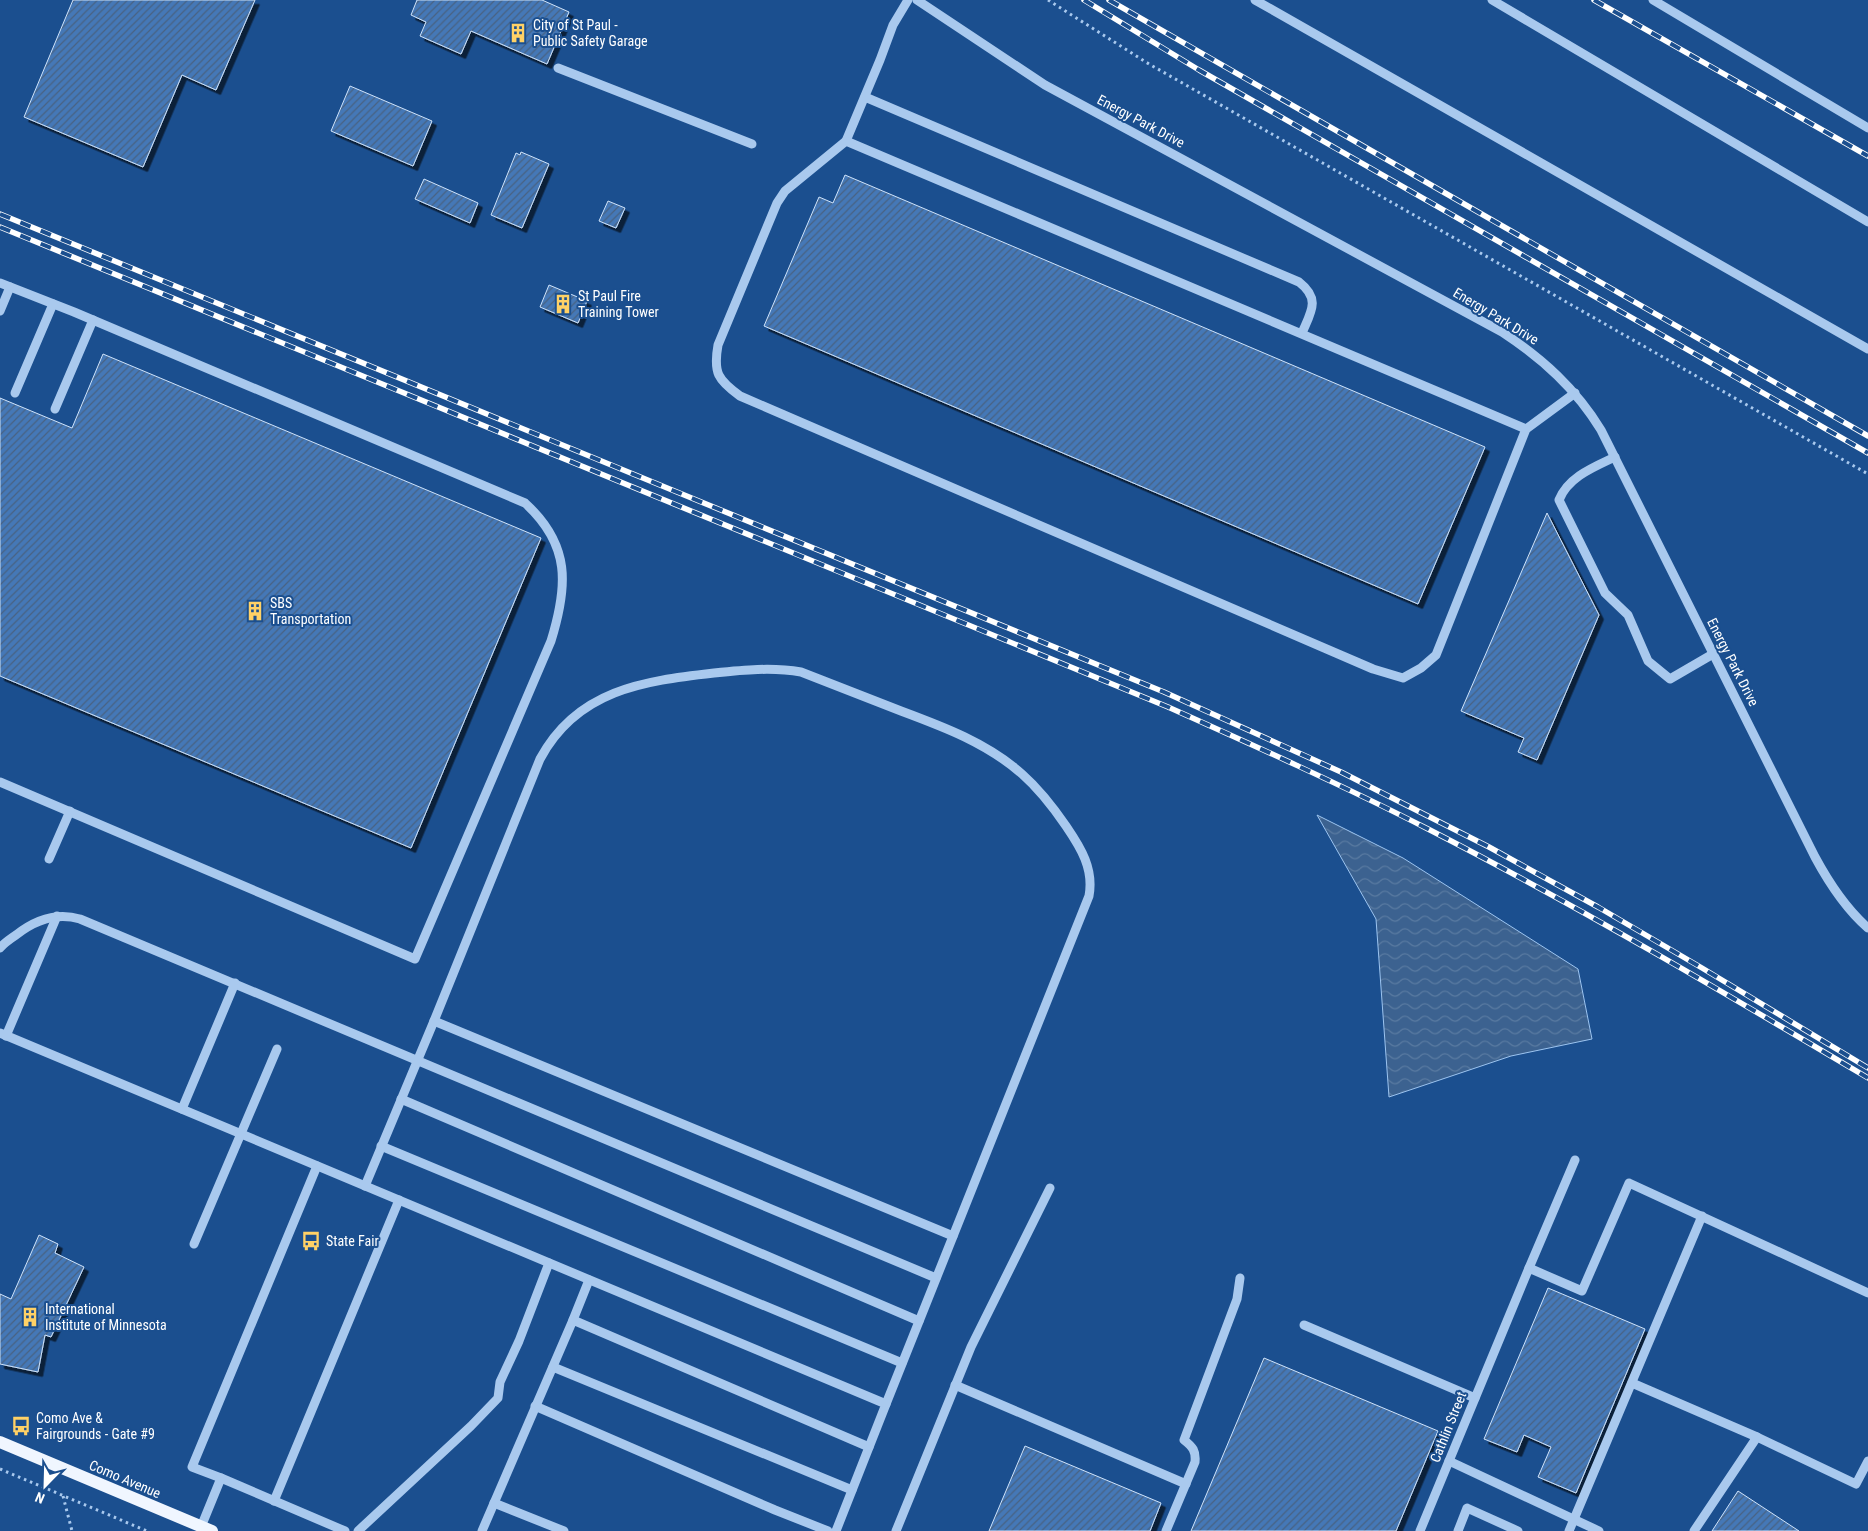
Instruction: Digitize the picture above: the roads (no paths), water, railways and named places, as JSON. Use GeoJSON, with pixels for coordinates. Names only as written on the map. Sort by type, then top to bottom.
{"type":"FeatureCollection","features":[{"type":"Feature","properties":{"kind":"main road","name":"Como Avenue"},"geometry":{"type":"LineString","coordinates":[[0,1442],[206,1529]]}},
{"type":"Feature","properties":{"kind":"street"},"geometry":{"type":"LineString","coordinates":[[908,0],[892,26],[865,98],[846,141],[784,191],[777,203],[718,345],[715,361],[718,373],[723,384],[740,396],[1372,669],[1403,678],[1422,668],[1436,656],[1526,428],[1575,393]]}},
{"type":"Feature","properties":{"kind":"street","name":"Energy Park Drive"},"geometry":{"type":"LineString","coordinates":[[917,0],[1045,86],[1502,332],[1543,360],[1575,393],[1592,416],[1615,457],[1819,864],[1844,904],[1868,928]]}},
{"type":"Feature","properties":{"kind":"street"},"geometry":{"type":"LineString","coordinates":[[1255,0],[1868,349]]}},
{"type":"Feature","properties":{"kind":"street"},"geometry":{"type":"LineString","coordinates":[[1492,0],[1868,222]]}},
{"type":"Feature","properties":{"kind":"street"},"geometry":{"type":"LineString","coordinates":[[1653,0],[1868,128]]}},
{"type":"Feature","properties":{"kind":"street"},"geometry":{"type":"LineString","coordinates":[[558,68],[752,144]]}},
{"type":"Feature","properties":{"kind":"street"},"geometry":{"type":"LineString","coordinates":[[865,98],[1299,282],[1308,289],[1313,300],[1313,307],[1302,333]]}},
{"type":"Feature","properties":{"kind":"street"},"geometry":{"type":"LineString","coordinates":[[846,141],[1526,428]]}},
{"type":"Feature","properties":{"kind":"street"},"geometry":{"type":"LineString","coordinates":[[0,283],[93,320],[525,503],[540,517],[561,555],[563,588],[560,614],[552,641],[415,959],[0,782]]}},
{"type":"Feature","properties":{"kind":"street"},"geometry":{"type":"LineString","coordinates":[[0,311],[10,287]]}},
{"type":"Feature","properties":{"kind":"street"},"geometry":{"type":"LineString","coordinates":[[15,393],[53,304]]}},
{"type":"Feature","properties":{"kind":"street"},"geometry":{"type":"LineString","coordinates":[[55,409],[93,320]]}},
{"type":"Feature","properties":{"kind":"street"},"geometry":{"type":"LineString","coordinates":[[1615,457],[1588,470],[1562,492],[1559,500],[1605,593],[1628,615],[1648,661],[1670,679],[1713,654]]}},
{"type":"Feature","properties":{"kind":"street"},"geometry":{"type":"LineString","coordinates":[[365,1186],[540,759],[549,742],[562,727],[598,700],[622,689],[648,682],[714,673],[782,668],[802,672],[959,733],[998,755],[1042,793],[1075,839],[1090,873],[1091,886],[1089,896],[836,1531]]}},
{"type":"Feature","properties":{"kind":"street"},"geometry":{"type":"LineString","coordinates":[[49,859],[70,811]]}},
{"type":"Feature","properties":{"kind":"street"},"geometry":{"type":"LineString","coordinates":[[0,948],[26,927],[44,919],[57,916],[80,918],[936,1278]]}},
{"type":"Feature","properties":{"kind":"street"},"geometry":{"type":"LineString","coordinates":[[57,916],[3,1034],[886,1404]]}},
{"type":"Feature","properties":{"kind":"street"},"geometry":{"type":"LineString","coordinates":[[182,1109],[235,983]]}},
{"type":"Feature","properties":{"kind":"street"},"geometry":{"type":"LineString","coordinates":[[434,1021],[953,1236]]}},
{"type":"Feature","properties":{"kind":"street"},"geometry":{"type":"LineString","coordinates":[[194,1244],[277,1048]]}},
{"type":"Feature","properties":{"kind":"street"},"geometry":{"type":"LineString","coordinates":[[400,1100],[919,1322]]}},
{"type":"Feature","properties":{"kind":"street"},"geometry":{"type":"LineString","coordinates":[[382,1146],[902,1363]]}},
{"type":"Feature","properties":{"kind":"street","name":"Cathlin Street"},"geometry":{"type":"LineString","coordinates":[[1420,1531],[1501,1334],[1576,1160]]}},
{"type":"Feature","properties":{"kind":"street"},"geometry":{"type":"LineString","coordinates":[[317,1166],[192,1467],[345,1531]]}},
{"type":"Feature","properties":{"kind":"street"},"geometry":{"type":"LineString","coordinates":[[1529,1268],[1582,1291],[1629,1183],[1868,1293]]}},
{"type":"Feature","properties":{"kind":"street"},"geometry":{"type":"LineString","coordinates":[[896,1531],[955,1385],[1050,1188]]}},
{"type":"Feature","properties":{"kind":"street"},"geometry":{"type":"LineString","coordinates":[[274,1501],[399,1200]]}},
{"type":"Feature","properties":{"kind":"street"},"geometry":{"type":"LineString","coordinates":[[1569,1531],[1702,1216]]}},
{"type":"Feature","properties":{"kind":"street"},"geometry":{"type":"LineString","coordinates":[[358,1531],[471,1426],[498,1398],[500,1382],[549,1263]]}},
{"type":"Feature","properties":{"kind":"street"},"geometry":{"type":"LineString","coordinates":[[1166,1531],[1195,1462],[1196,1453],[1192,1446],[1184,1440],[1237,1298],[1240,1278]]}},
{"type":"Feature","properties":{"kind":"street"},"geometry":{"type":"LineString","coordinates":[[482,1531],[589,1280]]}},
{"type":"Feature","properties":{"kind":"street"},"geometry":{"type":"LineString","coordinates":[[573,1320],[869,1447]]}},
{"type":"Feature","properties":{"kind":"street"},"geometry":{"type":"LineString","coordinates":[[1304,1326],[1475,1398]]}},
{"type":"Feature","properties":{"kind":"street"},"geometry":{"type":"LineString","coordinates":[[553,1366],[852,1490]]}},
{"type":"Feature","properties":{"kind":"street"},"geometry":{"type":"LineString","coordinates":[[1632,1383],[1856,1484],[1868,1461]]}},
{"type":"Feature","properties":{"kind":"street"},"geometry":{"type":"LineString","coordinates":[[955,1385],[1186,1484]]}},
{"type":"Feature","properties":{"kind":"street"},"geometry":{"type":"LineString","coordinates":[[535,1406],[828,1531]]}},
{"type":"Feature","properties":{"kind":"street"},"geometry":{"type":"LineString","coordinates":[[1694,1531],[1757,1438]]}},
{"type":"Feature","properties":{"kind":"street"},"geometry":{"type":"LineString","coordinates":[[1450,1461],[1599,1531]]}},
{"type":"Feature","properties":{"kind":"street"},"geometry":{"type":"LineString","coordinates":[[206,1529],[221,1478]]}},
{"type":"Feature","properties":{"kind":"street"},"geometry":{"type":"LineString","coordinates":[[494,1503],[564,1531]]}},
{"type":"Feature","properties":{"kind":"street"},"geometry":{"type":"LineString","coordinates":[[1458,1531],[1467,1508],[1518,1531]]}},
{"type":"Feature","properties":{"kind":"water"},"geometry":{"type":"Polygon","coordinates":[[[1317,815],[1403,858],[1578,969],[1592,1039],[1511,1056],[1389,1097],[1376,919],[1317,815]]]}},
{"type":"Feature","properties":{"kind":"railway"},"geometry":{"type":"LineString","coordinates":[[1084,0],[1199,70],[1868,453]]}},
{"type":"Feature","properties":{"kind":"railway"},"geometry":{"type":"LineString","coordinates":[[1109,0],[1868,436]]}},
{"type":"Feature","properties":{"kind":"railway"},"geometry":{"type":"LineString","coordinates":[[1594,0],[1868,156]]}},
{"type":"Feature","properties":{"kind":"railway"},"geometry":{"type":"LineString","coordinates":[[0,214],[1164,692],[1341,772],[1489,847],[1598,907],[1868,1068]]}},
{"type":"Feature","properties":{"kind":"railway"},"geometry":{"type":"LineString","coordinates":[[0,227],[1168,707],[1266,751],[1396,813],[1540,888],[1868,1078]]}},
{"type":"Feature","properties":{"kind":"place","name":"City of St Paul - Public Safety Garage"},"geometry":{"type":"Point","coordinates":[518,33]}},
{"type":"Feature","properties":{"kind":"place","name":"St Paul Fire Training Tower"},"geometry":{"type":"Point","coordinates":[563,304]}},
{"type":"Feature","properties":{"kind":"place","name":"SBS Transportation"},"geometry":{"type":"Point","coordinates":[255,611]}},
{"type":"Feature","properties":{"kind":"place","name":"State Fair"},"geometry":{"type":"Point","coordinates":[311,1241]}},
{"type":"Feature","properties":{"kind":"place","name":"International Institute of Minnesota"},"geometry":{"type":"Point","coordinates":[30,1317]}},
{"type":"Feature","properties":{"kind":"place","name":"Como Ave & Fairgrounds - Gate #9"},"geometry":{"type":"Point","coordinates":[21,1426]}}]}
